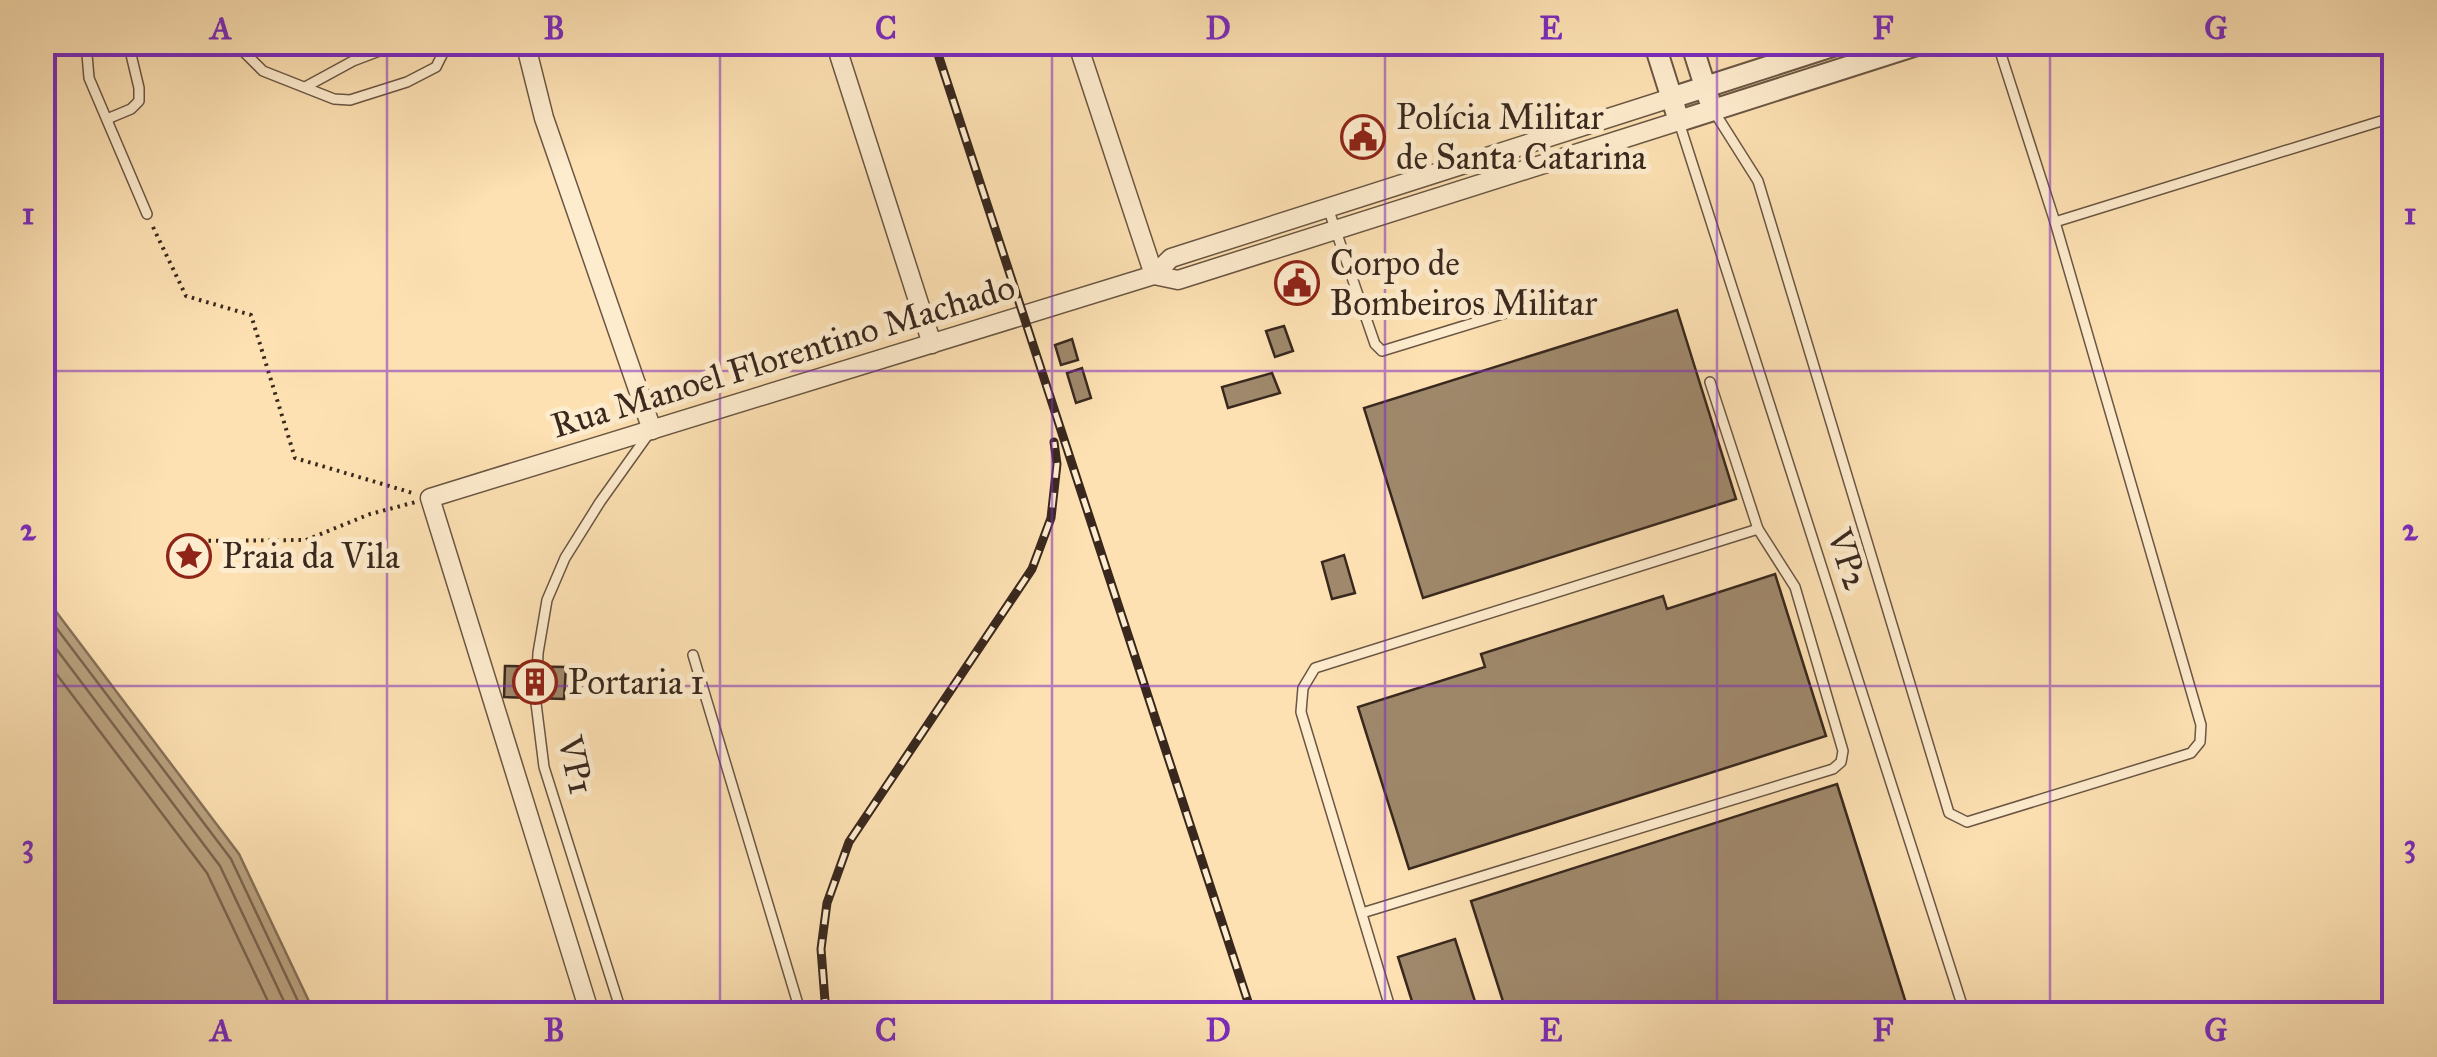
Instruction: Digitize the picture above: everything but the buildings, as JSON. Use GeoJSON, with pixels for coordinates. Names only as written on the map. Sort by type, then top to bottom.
{"type":"FeatureCollection","features":[{"type":"Feature","properties":{"kind":"street"},"geometry":{"type":"LineString","coordinates":[[525,42],[544,118],[652,430]]}},
{"type":"Feature","properties":{"kind":"street"},"geometry":{"type":"LineString","coordinates":[[835,42],[932,344]]}},
{"type":"Feature","properties":{"kind":"street"},"geometry":{"type":"LineString","coordinates":[[1078,42],[1154,275]]}},
{"type":"Feature","properties":{"kind":"street"},"geometry":{"type":"LineString","coordinates":[[1654,42],[1679,121]]}},
{"type":"Feature","properties":{"kind":"street"},"geometry":{"type":"LineString","coordinates":[[1692,42],[1713,110]]}},
{"type":"Feature","properties":{"kind":"street","name":"Rua Manoel Florentino Machado"},"geometry":{"type":"LineString","coordinates":[[430,498],[1154,275],[1171,258],[1845,42]]}},
{"type":"Feature","properties":{"kind":"street","name":"Rua Manoel Florentino Machado"},"geometry":{"type":"LineString","coordinates":[[1154,275],[1178,280],[1926,42]]}},
{"type":"Feature","properties":{"kind":"street"},"geometry":{"type":"LineString","coordinates":[[430,498],[590,1014]]}},
{"type":"Feature","properties":{"kind":"lane"},"geometry":{"type":"LineString","coordinates":[[86,42],[89,78],[146,214]]}},
{"type":"Feature","properties":{"kind":"lane"},"geometry":{"type":"LineString","coordinates":[[107,120],[131,109],[138,101],[139,88],[128,42]]}},
{"type":"Feature","properties":{"kind":"lane"},"geometry":{"type":"LineString","coordinates":[[234,42],[263,71],[334,99],[350,100],[407,82],[436,68],[442,55],[435,42]]}},
{"type":"Feature","properties":{"kind":"lane"},"geometry":{"type":"LineString","coordinates":[[307,86],[353,61],[403,42]]}},
{"type":"Feature","properties":{"kind":"lane"},"geometry":{"type":"LineString","coordinates":[[1713,110],[1758,181],[1950,814],[1967,822],[2191,753],[2200,742],[2201,726],[1998,42]]}},
{"type":"Feature","properties":{"kind":"lane"},"geometry":{"type":"LineString","coordinates":[[2054,222],[2394,117]]}},
{"type":"Feature","properties":{"kind":"lane","name":"VP2"},"geometry":{"type":"LineString","coordinates":[[1679,121],[1965,1014]]}},
{"type":"Feature","properties":{"kind":"lane"},"geometry":{"type":"LineString","coordinates":[[1406,183],[1413,206]]}},
{"type":"Feature","properties":{"kind":"lane"},"geometry":{"type":"LineString","coordinates":[[1328,208],[1375,344],[1382,351],[1532,305]]}},
{"type":"Feature","properties":{"kind":"lane"},"geometry":{"type":"LineString","coordinates":[[1362,913],[1833,769],[1841,762],[1843,751],[1794,587],[1758,529],[1710,382]]}},
{"type":"Feature","properties":{"kind":"lane","name":"VP1"},"geometry":{"type":"LineString","coordinates":[[622,1014],[544,767],[536,702],[538,653],[547,600],[565,558],[652,430]]}},
{"type":"Feature","properties":{"kind":"lane"},"geometry":{"type":"LineString","coordinates":[[1392,1014],[1302,712],[1304,688],[1315,668],[1758,529]]}},
{"type":"Feature","properties":{"kind":"lane"},"geometry":{"type":"LineString","coordinates":[[692,655],[801,1014]]}},
{"type":"Feature","properties":{"kind":"path"},"geometry":{"type":"LineString","coordinates":[[146,214],[186,296],[251,314],[294,458],[430,498]]}},
{"type":"Feature","properties":{"kind":"path"},"geometry":{"type":"LineString","coordinates":[[186,541],[306,540],[370,514],[430,498]]}},
{"type":"Feature","properties":{"kind":"water"},"geometry":{"type":"Polygon","coordinates":[[[42,593],[239,854],[315,1014],[43,1014],[42,593]]]}},
{"type":"Feature","properties":{"kind":"railway"},"geometry":{"type":"LineString","coordinates":[[934,42],[1252,1014]]}},
{"type":"Feature","properties":{"kind":"railway"},"geometry":{"type":"LineString","coordinates":[[826,1014],[821,949],[827,903],[849,842],[1032,569],[1051,518],[1057,464],[1054,442]]}},
{"type":"Feature","properties":{"kind":"place","name":"Polícia Militar de Santa Catarina"},"geometry":{"type":"Point","coordinates":[1363,137]}},
{"type":"Feature","properties":{"kind":"place","name":"Corpo de Bombeiros Militar"},"geometry":{"type":"Point","coordinates":[1297,283]}},
{"type":"Feature","properties":{"kind":"place","name":"Praia da Vila"},"geometry":{"type":"Point","coordinates":[189,556]}},
{"type":"Feature","properties":{"kind":"place","name":"Portaria 1"},"geometry":{"type":"Point","coordinates":[535,682]}}]}
